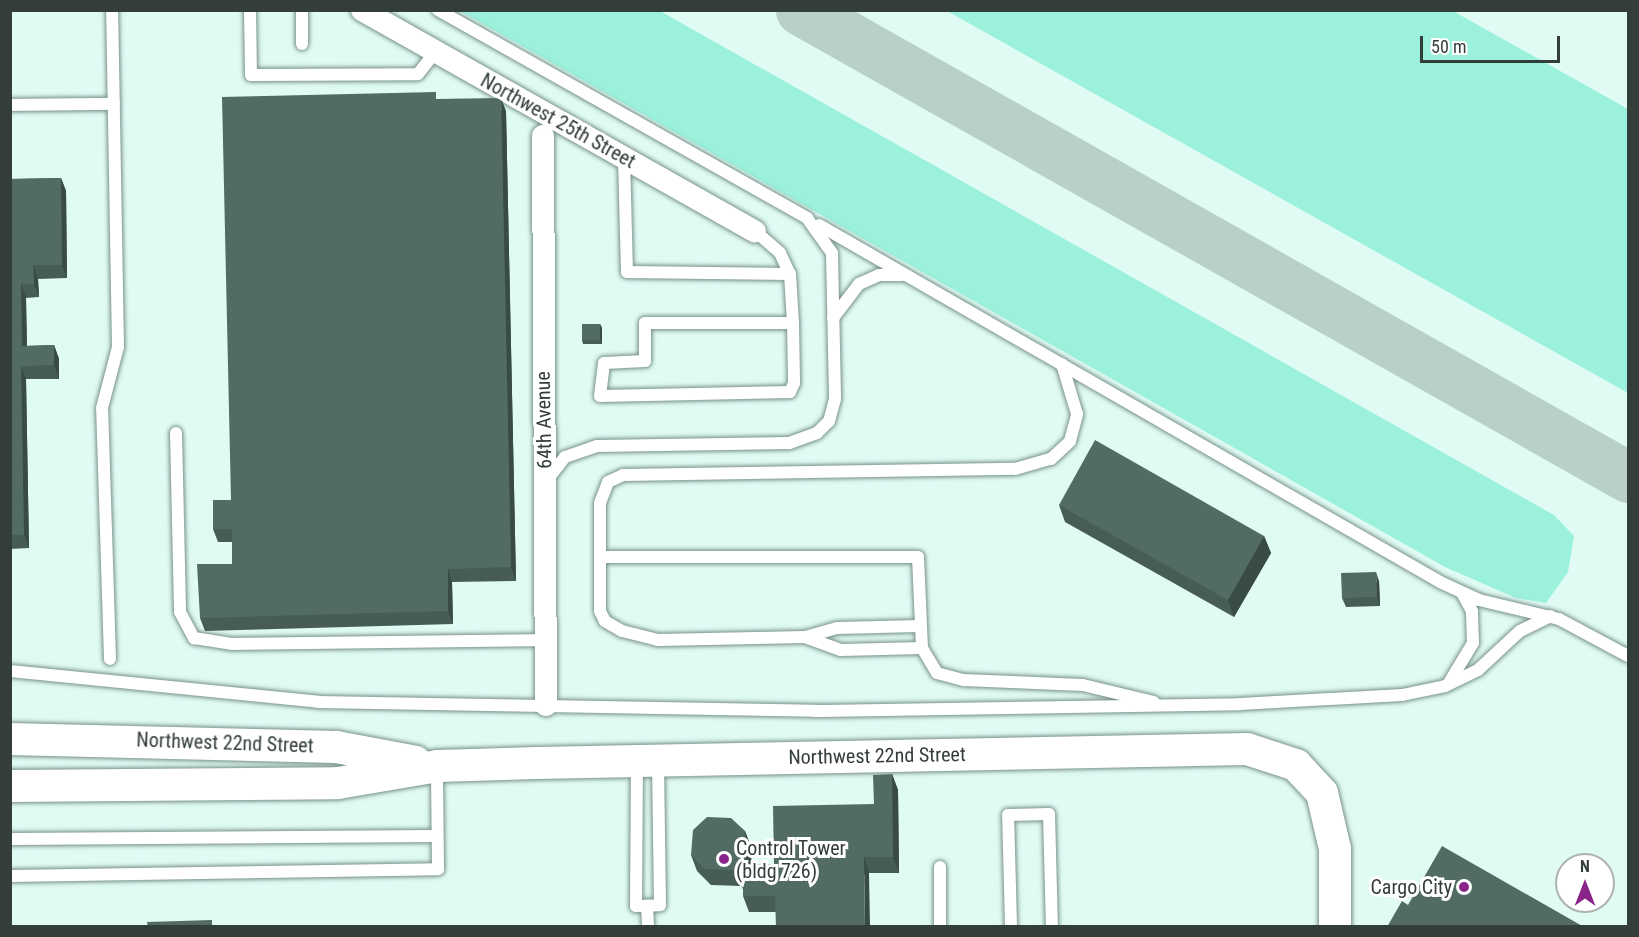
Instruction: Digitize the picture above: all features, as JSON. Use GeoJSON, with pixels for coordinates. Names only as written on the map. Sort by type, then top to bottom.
{"type":"FeatureCollection","features":[{"type":"Feature","properties":{"kind":"street","name":"Northwest 25th Street"},"geometry":{"type":"LineString","coordinates":[[362,10],[755,231]]}},
{"type":"Feature","properties":{"kind":"street","name":"64th Avenue"},"geometry":{"type":"LineString","coordinates":[[543,136],[546,705]]}},
{"type":"Feature","properties":{"kind":"street","name":"Northwest 22nd Street"},"geometry":{"type":"LineString","coordinates":[[10,739],[336,747],[437,766]]}},
{"type":"Feature","properties":{"kind":"street","name":"Northwest 22nd Street"},"geometry":{"type":"LineString","coordinates":[[10,786],[338,783],[437,766],[1230,748],[1279,757],[1311,776],[1333,831],[1335,927]]}},
{"type":"Feature","properties":{"kind":"lane"},"geometry":{"type":"LineString","coordinates":[[110,659],[102,408],[118,347],[112,10]]}},
{"type":"Feature","properties":{"kind":"lane"},"geometry":{"type":"LineString","coordinates":[[250,10],[251,75],[418,74],[435,51]]}},
{"type":"Feature","properties":{"kind":"lane"},"geometry":{"type":"LineString","coordinates":[[302,10],[302,44]]}},
{"type":"Feature","properties":{"kind":"lane"},"geometry":{"type":"LineString","coordinates":[[438,10],[1462,593],[1551,616],[1629,656]]}},
{"type":"Feature","properties":{"kind":"lane"},"geometry":{"type":"LineString","coordinates":[[10,105],[114,104]]}},
{"type":"Feature","properties":{"kind":"lane"},"geometry":{"type":"LineString","coordinates":[[624,158],[627,272],[790,274]]}},
{"type":"Feature","properties":{"kind":"lane"},"geometry":{"type":"LineString","coordinates":[[544,485],[565,457],[597,446],[789,443],[810,438],[829,421],[834,406],[830,247],[807,219]]}},
{"type":"Feature","properties":{"kind":"lane"},"geometry":{"type":"LineString","coordinates":[[755,231],[780,253],[790,274],[793,323],[790,392],[600,396],[604,363],[645,361],[645,323],[793,323]]}},
{"type":"Feature","properties":{"kind":"lane"},"geometry":{"type":"LineString","coordinates":[[833,318],[867,279],[890,274],[911,278]]}},
{"type":"Feature","properties":{"kind":"lane"},"geometry":{"type":"LineString","coordinates":[[919,626],[837,628],[805,637],[658,640],[622,631],[605,621],[600,611],[600,503],[608,482],[624,475],[1015,469],[1051,459],[1070,441],[1077,414],[1062,364]]}},
{"type":"Feature","properties":{"kind":"lane"},"geometry":{"type":"LineString","coordinates":[[176,433],[180,612],[194,638],[232,644],[546,640]]}},
{"type":"Feature","properties":{"kind":"lane"},"geometry":{"type":"LineString","coordinates":[[600,557],[918,557],[919,626],[922,648],[928,665],[950,678],[1083,685],[1163,705]]}},
{"type":"Feature","properties":{"kind":"lane"},"geometry":{"type":"LineString","coordinates":[[1445,686],[1473,643],[1472,611],[1462,593]]}},
{"type":"Feature","properties":{"kind":"lane"},"geometry":{"type":"LineString","coordinates":[[10,671],[282,700],[815,711],[1163,705],[1386,696],[1445,686],[1479,670],[1520,631],[1551,616]]}},
{"type":"Feature","properties":{"kind":"lane"},"geometry":{"type":"LineString","coordinates":[[805,637],[841,650],[922,648]]}},
{"type":"Feature","properties":{"kind":"lane"},"geometry":{"type":"LineString","coordinates":[[647,761],[660,905],[636,906],[647,761]]}},
{"type":"Feature","properties":{"kind":"lane"},"geometry":{"type":"LineString","coordinates":[[10,876],[438,869],[437,766]]}},
{"type":"Feature","properties":{"kind":"lane"},"geometry":{"type":"LineString","coordinates":[[1011,927],[1008,815],[1049,814],[1052,927]]}},
{"type":"Feature","properties":{"kind":"lane"},"geometry":{"type":"LineString","coordinates":[[10,839],[437,836]]}},
{"type":"Feature","properties":{"kind":"lane"},"geometry":{"type":"LineString","coordinates":[[939,867],[940,927]]}},
{"type":"Feature","properties":{"kind":"lane"},"geometry":{"type":"LineString","coordinates":[[647,906],[648,927]]}},
{"type":"Feature","properties":{"kind":"green space"},"geometry":{"type":"Polygon","coordinates":[[[460,11],[660,11],[1554,515],[1574,536],[1568,572],[1546,603],[1516,598],[1445,567],[460,11]]]}},
{"type":"Feature","properties":{"kind":"green space"},"geometry":{"type":"Polygon","coordinates":[[[947,11],[1453,11],[1628,109],[1628,393],[947,11]]]}},
{"type":"Feature","properties":{"kind":"building"},"geometry":{"type":"Polygon","coordinates":[[[436,92],[436,99],[501,98],[511,567],[448,569],[448,611],[200,618],[197,564],[232,564],[232,529],[213,529],[213,500],[231,500],[222,97],[436,92]]]}},
{"type":"Feature","properties":{"kind":"building"},"geometry":{"type":"Polygon","coordinates":[[[61,178],[62,265],[33,265],[34,284],[21,284],[22,346],[54,345],[54,365],[21,366],[24,535],[10,535],[10,179],[61,178]]]}},
{"type":"Feature","properties":{"kind":"building"},"geometry":{"type":"Polygon","coordinates":[[[582,324],[600,324],[600,340],[582,340],[582,324]]]}},
{"type":"Feature","properties":{"kind":"building"},"geometry":{"type":"Polygon","coordinates":[[[1095,440],[1264,536],[1228,600],[1059,505],[1095,440]]]}},
{"type":"Feature","properties":{"kind":"building"},"geometry":{"type":"Polygon","coordinates":[[[1376,572],[1377,597],[1342,598],[1341,573],[1376,572]]]}},
{"type":"Feature","properties":{"kind":"building"},"geometry":{"type":"Polygon","coordinates":[[[892,774],[893,857],[864,857],[865,927],[776,927],[775,896],[743,896],[743,880],[735,870],[705,869],[691,855],[693,830],[707,817],[731,818],[745,831],[746,864],[774,864],[773,806],[874,804],[873,775],[892,774]]]}},
{"type":"Feature","properties":{"kind":"building","name":"Cargo City"},"geometry":{"type":"Polygon","coordinates":[[[1442,846],[1555,910],[1555,913],[1559,913],[1584,927],[1387,927],[1402,901],[1408,905],[1442,846]]]}},
{"type":"Feature","properties":{"kind":"building"},"geometry":{"type":"Polygon","coordinates":[[[212,920],[212,927],[148,927],[147,922],[212,920]]]}},
{"type":"Feature","properties":{"kind":"taxiway"},"geometry":{"type":"LineString","coordinates":[[801,10],[1628,477]]}},
{"type":"Feature","properties":{"kind":"place","name":"Control Tower (bldg 726)"},"geometry":{"type":"Point","coordinates":[724,859]}},
{"type":"Feature","properties":{"kind":"place","name":"Cargo City"},"geometry":{"type":"Point","coordinates":[1464,887]}}]}
